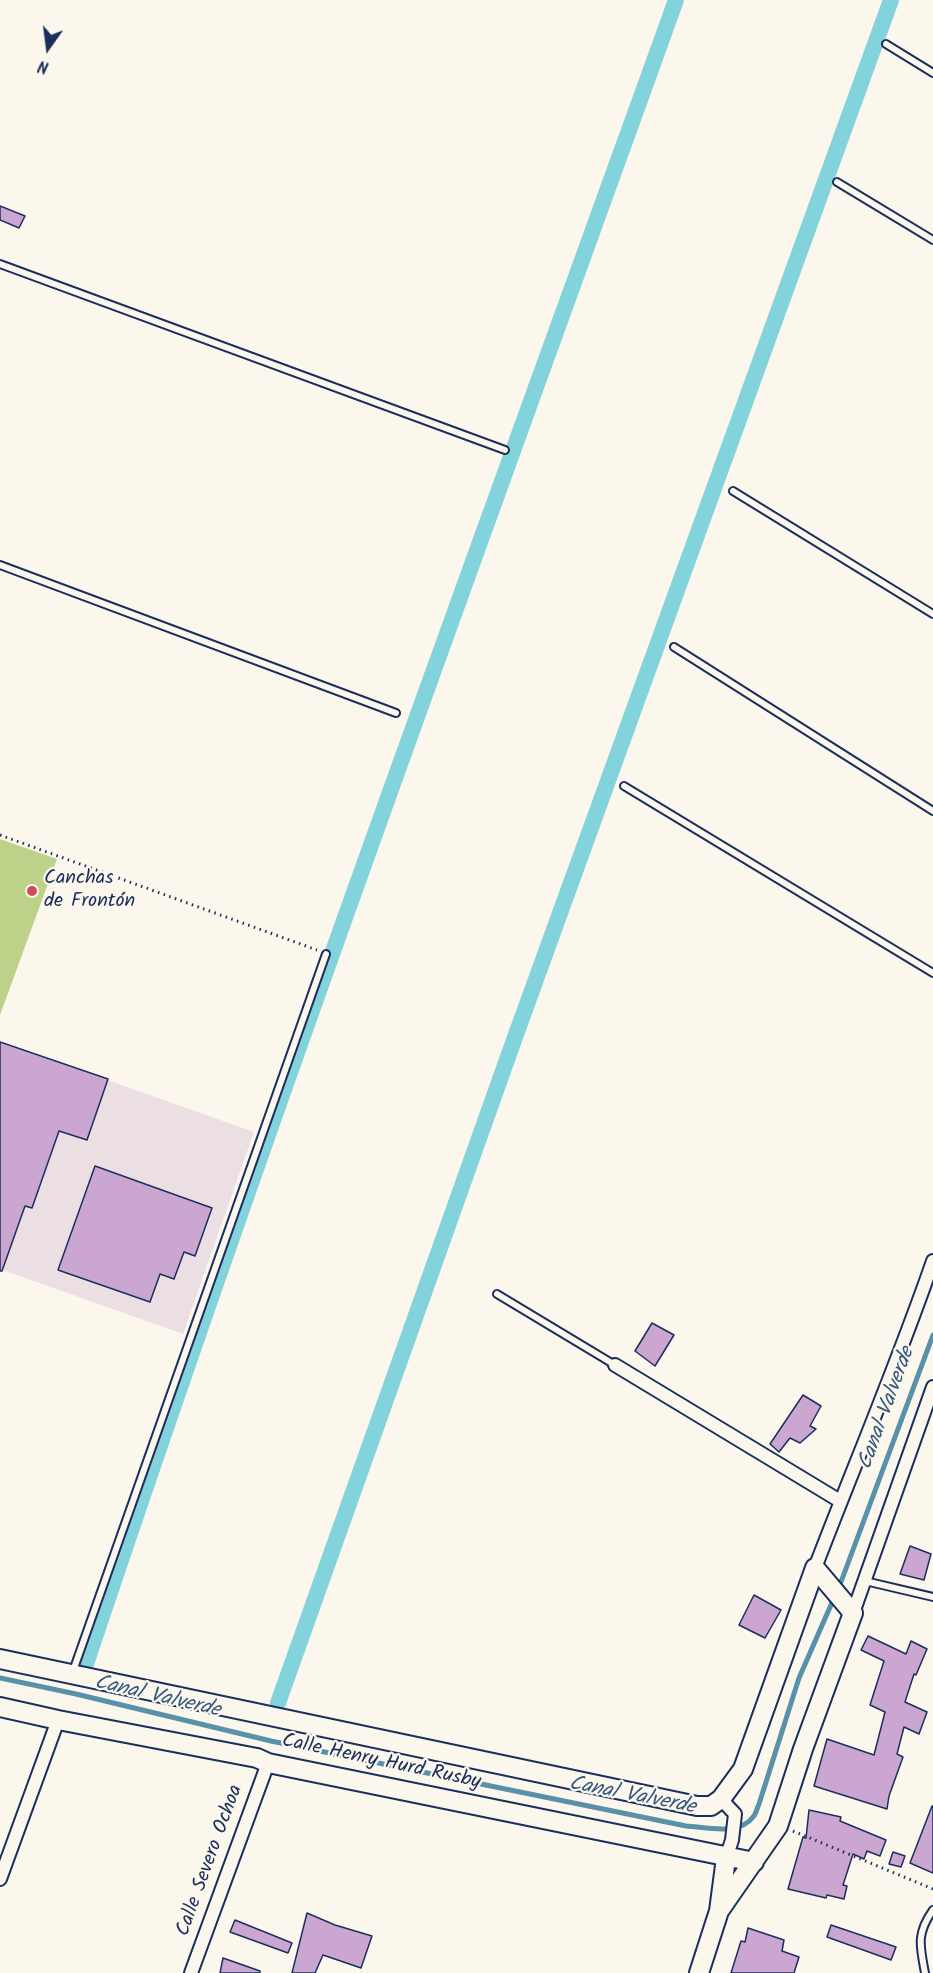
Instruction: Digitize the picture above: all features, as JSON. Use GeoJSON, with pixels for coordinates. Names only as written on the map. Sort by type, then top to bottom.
{"type":"FeatureCollection","features":[{"type":"Feature","properties":{"kind":"street"},"geometry":{"type":"LineString","coordinates":[[699,1973],[719,1911],[726,1857],[732,1840],[735,1814],[721,1799],[743,1769],[840,1501],[881,1403],[933,1261]]}},
{"type":"Feature","properties":{"kind":"street"},"geometry":{"type":"LineString","coordinates":[[615,1365],[840,1501]]}},
{"type":"Feature","properties":{"kind":"street"},"geometry":{"type":"LineString","coordinates":[[719,1911],[778,1826],[848,1607],[865,1581],[933,1387]]}},
{"type":"Feature","properties":{"kind":"street"},"geometry":{"type":"LineString","coordinates":[[815,1568],[848,1607]]}},
{"type":"Feature","properties":{"kind":"street","name":"Calle Henry Hurd Rusby"},"geometry":{"type":"LineString","coordinates":[[0,1659],[697,1806],[711,1806],[721,1799]]}},
{"type":"Feature","properties":{"kind":"street","name":"Calle Henry Hurd Rusby"},"geometry":{"type":"LineString","coordinates":[[0,1707],[754,1862]]}},
{"type":"Feature","properties":{"kind":"street"},"geometry":{"type":"LineString","coordinates":[[0,1879],[58,1720]]}},
{"type":"Feature","properties":{"kind":"street","name":"Calle Severo Ochoa"},"geometry":{"type":"LineString","coordinates":[[190,1973],[268,1762]]}},
{"type":"Feature","properties":{"kind":"lane"},"geometry":{"type":"LineString","coordinates":[[886,44],[933,73]]}},
{"type":"Feature","properties":{"kind":"lane"},"geometry":{"type":"LineString","coordinates":[[837,182],[933,240]]}},
{"type":"Feature","properties":{"kind":"lane"},"geometry":{"type":"LineString","coordinates":[[0,264],[505,450]]}},
{"type":"Feature","properties":{"kind":"lane"},"geometry":{"type":"LineString","coordinates":[[733,491],[933,614]]}},
{"type":"Feature","properties":{"kind":"lane"},"geometry":{"type":"LineString","coordinates":[[0,565],[396,713]]}},
{"type":"Feature","properties":{"kind":"lane"},"geometry":{"type":"LineString","coordinates":[[674,647],[933,811]]}},
{"type":"Feature","properties":{"kind":"lane"},"geometry":{"type":"LineString","coordinates":[[624,786],[933,973]]}},
{"type":"Feature","properties":{"kind":"lane"},"geometry":{"type":"LineString","coordinates":[[71,1674],[326,954]]}},
{"type":"Feature","properties":{"kind":"lane"},"geometry":{"type":"LineString","coordinates":[[497,1294],[615,1365]]}},
{"type":"Feature","properties":{"kind":"lane"},"geometry":{"type":"LineString","coordinates":[[865,1581],[933,1597]]}},
{"type":"Feature","properties":{"kind":"lane"},"geometry":{"type":"LineString","coordinates":[[925,1973],[920,1935],[933,1910]]}},
{"type":"Feature","properties":{"kind":"path"},"geometry":{"type":"LineString","coordinates":[[0,835],[326,954]]}},
{"type":"Feature","properties":{"kind":"path"},"geometry":{"type":"LineString","coordinates":[[778,1826],[933,1889]]}},
{"type":"Feature","properties":{"kind":"shaded area"},"geometry":{"type":"Polygon","coordinates":[[[0,1042],[254,1132],[183,1334],[0,1269],[0,1042]]]}},
{"type":"Feature","properties":{"kind":"green space"},"geometry":{"type":"Polygon","coordinates":[[[0,839],[57,859],[0,1015],[0,839]]]}},
{"type":"Feature","properties":{"kind":"building"},"geometry":{"type":"Polygon","coordinates":[[[0,206],[25,216],[19,228],[0,220],[0,206]]]}},
{"type":"Feature","properties":{"kind":"building"},"geometry":{"type":"Polygon","coordinates":[[[0,1042],[108,1079],[87,1140],[59,1131],[32,1208],[25,1206],[2,1271],[0,1271],[0,1042]]]}},
{"type":"Feature","properties":{"kind":"building"},"geometry":{"type":"Polygon","coordinates":[[[95,1166],[212,1208],[195,1256],[184,1252],[174,1279],[160,1274],[150,1302],[58,1270],[95,1166]]]}},
{"type":"Feature","properties":{"kind":"building"},"geometry":{"type":"Polygon","coordinates":[[[652,1323],[674,1335],[655,1366],[635,1351],[652,1323]]]}},
{"type":"Feature","properties":{"kind":"building"},"geometry":{"type":"Polygon","coordinates":[[[803,1395],[821,1406],[810,1426],[816,1429],[800,1443],[790,1438],[779,1452],[770,1444],[803,1395]]]}},
{"type":"Feature","properties":{"kind":"building"},"geometry":{"type":"Polygon","coordinates":[[[910,1546],[931,1554],[924,1580],[900,1574],[910,1546]]]}},
{"type":"Feature","properties":{"kind":"building"},"geometry":{"type":"Polygon","coordinates":[[[754,1595],[781,1610],[765,1638],[739,1625],[754,1595]]]}},
{"type":"Feature","properties":{"kind":"building"},"geometry":{"type":"Polygon","coordinates":[[[868,1636],[906,1654],[911,1641],[927,1649],[916,1675],[914,1674],[905,1702],[927,1712],[919,1734],[904,1727],[897,1754],[903,1757],[889,1796],[887,1809],[814,1786],[827,1739],[874,1755],[885,1712],[870,1705],[884,1661],[861,1650],[868,1636]]]}},
{"type":"Feature","properties":{"kind":"building"},"geometry":{"type":"Polygon","coordinates":[[[933,1806],[933,1873],[910,1863],[933,1806]]]}},
{"type":"Feature","properties":{"kind":"building"},"geometry":{"type":"Polygon","coordinates":[[[809,1810],[841,1817],[840,1821],[886,1840],[880,1856],[867,1851],[864,1859],[853,1854],[843,1885],[847,1886],[844,1899],[827,1895],[826,1898],[788,1889],[803,1837],[806,1838],[809,1810]]]}},
{"type":"Feature","properties":{"kind":"building"},"geometry":{"type":"Polygon","coordinates":[[[893,1852],[905,1856],[901,1867],[889,1864],[893,1852]]]}},
{"type":"Feature","properties":{"kind":"building"},"geometry":{"type":"Polygon","coordinates":[[[307,1913],[335,1925],[372,1936],[361,1968],[323,1955],[315,1973],[292,1973],[307,1913]]]}},
{"type":"Feature","properties":{"kind":"building"},"geometry":{"type":"Polygon","coordinates":[[[235,1920],[292,1943],[288,1953],[230,1932],[235,1920]]]}},
{"type":"Feature","properties":{"kind":"building"},"geometry":{"type":"Polygon","coordinates":[[[831,1925],[896,1947],[891,1960],[827,1937],[831,1925]]]}},
{"type":"Feature","properties":{"kind":"building"},"geometry":{"type":"Polygon","coordinates":[[[748,1928],[784,1940],[782,1951],[799,1957],[794,1973],[731,1973],[741,1941],[745,1942],[748,1928]]]}},
{"type":"Feature","properties":{"kind":"building"},"geometry":{"type":"Polygon","coordinates":[[[223,1958],[260,1971],[260,1973],[220,1973],[223,1958]]]}},
{"type":"Feature","properties":{"kind":"waterway"},"geometry":{"type":"LineString","coordinates":[[85,1667],[301,1040],[676,0]]}},
{"type":"Feature","properties":{"kind":"waterway"},"geometry":{"type":"LineString","coordinates":[[278,1703],[514,1040],[891,0]]}},
{"type":"Feature","properties":{"kind":"waterway","name":"Canal Valverde"},"geometry":{"type":"LineString","coordinates":[[838,1590],[933,1335]]}},
{"type":"Feature","properties":{"kind":"waterway","name":"Canal Valverde"},"geometry":{"type":"LineString","coordinates":[[0,1678],[271,1741],[686,1826],[722,1829],[739,1827],[747,1823],[756,1813],[799,1678],[834,1598]]}},
{"type":"Feature","properties":{"kind":"place","name":"Canchas de Frontón"},"geometry":{"type":"Point","coordinates":[32,891]}}]}
